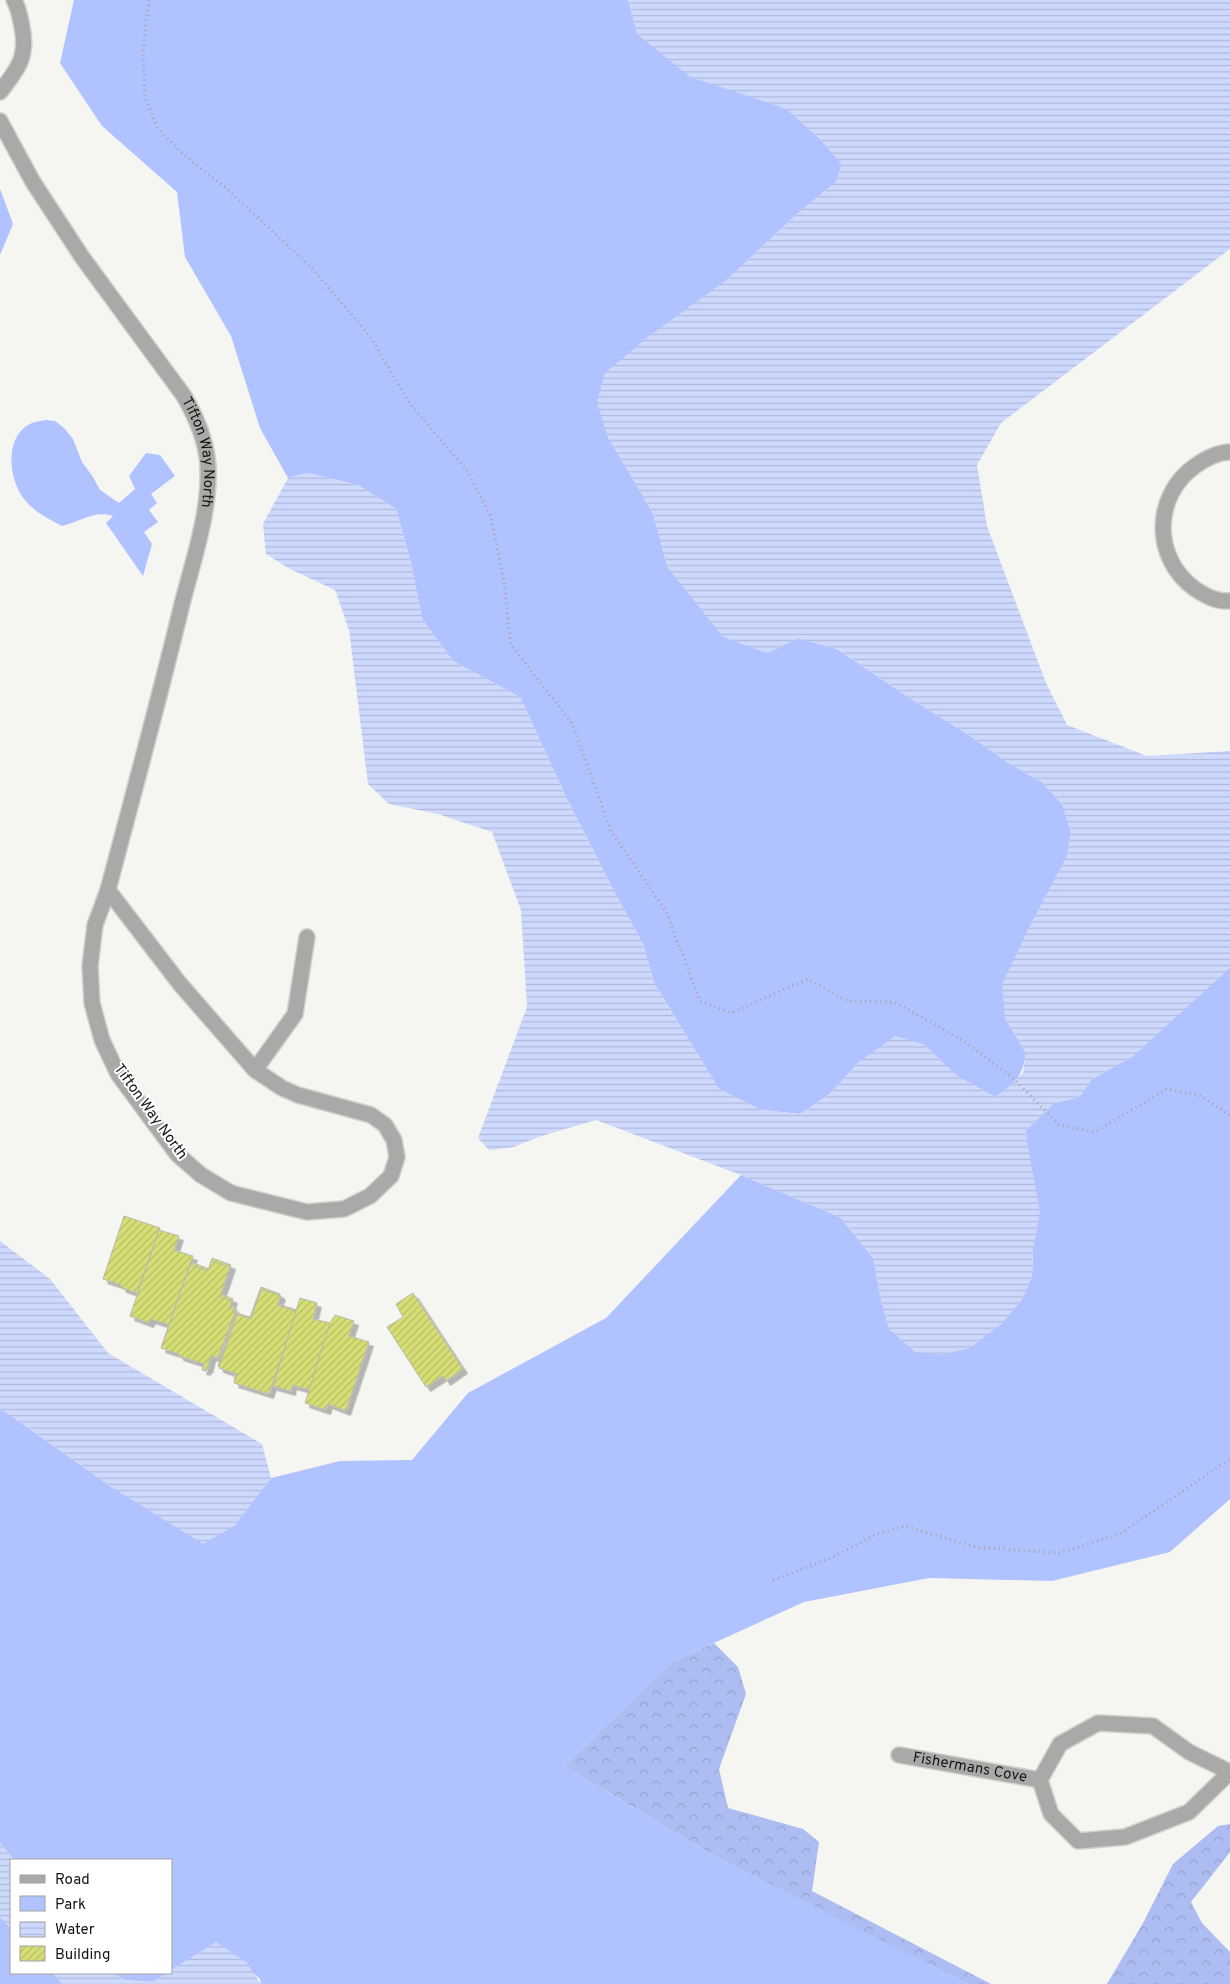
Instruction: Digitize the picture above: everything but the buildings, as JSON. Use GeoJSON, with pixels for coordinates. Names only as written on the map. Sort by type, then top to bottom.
{"type":"FeatureCollection","features":[{"type":"Feature","properties":{"kind":"street"},"geometry":{"type":"LineString","coordinates":[[0,92],[15,73],[23,58],[24,40],[18,7],[14,0]]}},
{"type":"Feature","properties":{"kind":"street","name":"Tifton Way North"},"geometry":{"type":"LineString","coordinates":[[0,121],[33,182],[82,257],[184,396],[195,416],[204,444],[208,467],[204,514],[160,699],[108,890],[95,925],[90,966],[92,1003],[102,1040],[118,1074],[177,1154],[201,1175],[231,1193],[307,1212],[344,1209],[370,1196],[391,1176],[396,1157],[394,1140],[385,1125],[371,1114],[298,1095],[282,1088],[255,1070],[180,984],[108,890]]}},
{"type":"Feature","properties":{"kind":"street"},"geometry":{"type":"LineString","coordinates":[[1230,452],[1205,459],[1185,473],[1171,492],[1164,512],[1163,537],[1170,560],[1185,582],[1206,596],[1222,602],[1230,601]]}},
{"type":"Feature","properties":{"kind":"street"},"geometry":{"type":"LineString","coordinates":[[255,1070],[295,1014],[306,937]]}},
{"type":"Feature","properties":{"kind":"street","name":"Fishermans Cove"},"geometry":{"type":"LineString","coordinates":[[1098,1723],[1153,1726],[1189,1752],[1230,1772],[1189,1812],[1125,1837],[1078,1841],[1051,1814],[1040,1780],[1060,1744],[1098,1723]]}},
{"type":"Feature","properties":{"kind":"street","name":"Fishermans Cove"},"geometry":{"type":"LineString","coordinates":[[900,1755],[1040,1780]]}},
{"type":"Feature","properties":{"kind":"path"},"geometry":{"type":"LineString","coordinates":[[149,0],[143,50],[145,97],[158,129],[184,155],[226,188],[311,267],[370,336],[410,404],[466,469],[491,518],[504,582],[511,645],[572,723],[611,831],[666,911],[700,1001],[731,1013],[808,979],[847,1001],[894,1002],[964,1041],[1012,1077],[1059,1125],[1095,1132],[1167,1089],[1199,1095],[1230,1115]]}},
{"type":"Feature","properties":{"kind":"path"},"geometry":{"type":"LineString","coordinates":[[773,1580],[831,1558],[876,1534],[905,1526],[976,1547],[1059,1553],[1120,1534],[1230,1459]]}},
{"type":"Feature","properties":{"kind":"green space"},"geometry":{"type":"Polygon","coordinates":[[[74,0],[628,0],[638,35],[742,93],[787,109],[820,139],[842,164],[836,182],[796,215],[729,278],[607,435],[653,513],[668,568],[767,653],[798,638],[837,649],[1007,762],[1042,782],[1063,805],[1071,833],[1067,857],[1028,930],[1005,1018],[1026,1053],[1020,1074],[1013,1084],[995,1097],[957,1076],[923,1044],[859,1062],[830,1094],[800,1114],[761,1110],[719,1089],[654,983],[643,944],[567,799],[520,697],[453,661],[422,619],[411,563],[396,509],[358,485],[307,473],[288,478],[260,428],[231,336],[185,257],[177,192],[102,126],[60,63],[74,0]]]}},
{"type":"Feature","properties":{"kind":"green space"},"geometry":{"type":"Polygon","coordinates":[[[0,189],[13,224],[0,255],[0,189]]]}},
{"type":"Feature","properties":{"kind":"green space"},"geometry":{"type":"Polygon","coordinates":[[[46,420],[55,421],[64,428],[73,439],[82,462],[100,490],[119,503],[135,489],[129,476],[146,453],[160,455],[175,476],[151,494],[157,503],[149,510],[158,522],[144,532],[152,544],[143,576],[106,523],[113,516],[94,515],[62,526],[35,510],[22,496],[14,479],[12,469],[13,449],[16,439],[28,425],[46,420]]]}},
{"type":"Feature","properties":{"kind":"green space"},"geometry":{"type":"Polygon","coordinates":[[[1230,968],[1230,1499],[1170,1552],[1052,1581],[929,1578],[804,1602],[672,1662],[564,1766],[715,1856],[968,1984],[261,1984],[260,1979],[216,1943],[172,1969],[172,1859],[13,1859],[0,1843],[0,1408],[113,1488],[234,1526],[271,1478],[340,1461],[412,1460],[468,1393],[606,1318],[741,1175],[840,1217],[874,1259],[880,1295],[889,1329],[1000,1325],[1022,1299],[1032,1276],[1030,1161],[1025,1131],[1054,1103],[1079,1097],[1092,1079],[1133,1056],[1230,968]]]}},
{"type":"Feature","properties":{"kind":"green space"},"geometry":{"type":"Polygon","coordinates":[[[714,1643],[738,1667],[746,1694],[719,1769],[728,1808],[803,1829],[819,1842],[812,1891],[991,1984],[968,1984],[715,1856],[564,1766],[672,1662],[714,1643]]]}},
{"type":"Feature","properties":{"kind":"green space"},"geometry":{"type":"Polygon","coordinates":[[[1230,1824],[1230,1852],[1191,1902],[1202,1923],[1230,1952],[1230,1984],[1107,1984],[1143,1923],[1173,1864],[1218,1826],[1230,1824]]]}},
{"type":"Feature","properties":{"kind":"green space"},"geometry":{"type":"Polygon","coordinates":[[[0,1917],[10,1927],[10,1974],[54,1974],[62,1984],[0,1984],[0,1917]]]}},
{"type":"Feature","properties":{"kind":"green space"},"geometry":{"type":"Polygon","coordinates":[[[115,1974],[165,1974],[153,1982],[125,1980],[115,1974]]]}},
{"type":"Feature","properties":{"kind":"water"},"geometry":{"type":"Polygon","coordinates":[[[628,0],[1230,0],[1230,249],[1001,423],[977,465],[987,526],[1046,683],[1067,725],[1147,756],[1230,751],[1230,968],[1133,1056],[1092,1079],[1079,1097],[1054,1103],[1025,1131],[1040,1212],[1033,1250],[1032,1276],[1022,1299],[1000,1325],[970,1348],[941,1355],[915,1352],[889,1329],[880,1295],[874,1259],[840,1217],[741,1175],[596,1120],[538,1137],[514,1147],[489,1150],[478,1138],[527,1007],[521,910],[492,832],[438,814],[389,804],[368,784],[349,630],[335,590],[290,569],[266,554],[263,524],[288,478],[307,473],[358,485],[396,509],[411,563],[422,619],[453,661],[520,697],[567,799],[643,944],[654,983],[719,1089],[761,1110],[800,1114],[830,1094],[859,1062],[895,1036],[923,1044],[957,1076],[995,1097],[1006,1090],[1023,1073],[1026,1053],[1005,1018],[1002,984],[1067,857],[1071,833],[1063,805],[1042,782],[1007,762],[837,649],[798,638],[767,653],[723,637],[668,568],[653,513],[607,435],[597,402],[605,373],[648,337],[729,278],[796,215],[836,182],[842,164],[820,139],[787,109],[690,77],[638,35],[628,0]]]}},
{"type":"Feature","properties":{"kind":"water"},"geometry":{"type":"Polygon","coordinates":[[[0,1241],[50,1279],[108,1353],[262,1444],[271,1478],[234,1526],[203,1544],[113,1488],[0,1408],[0,1241]]]}},
{"type":"Feature","properties":{"kind":"water"},"geometry":{"type":"Polygon","coordinates":[[[0,1843],[13,1859],[10,1859],[10,1927],[0,1917],[0,1843]]]}},
{"type":"Feature","properties":{"kind":"water"},"geometry":{"type":"Polygon","coordinates":[[[216,1942],[246,1962],[261,1984],[62,1984],[54,1974],[115,1974],[125,1980],[153,1982],[165,1974],[172,1974],[172,1969],[216,1942]]]}}]}
